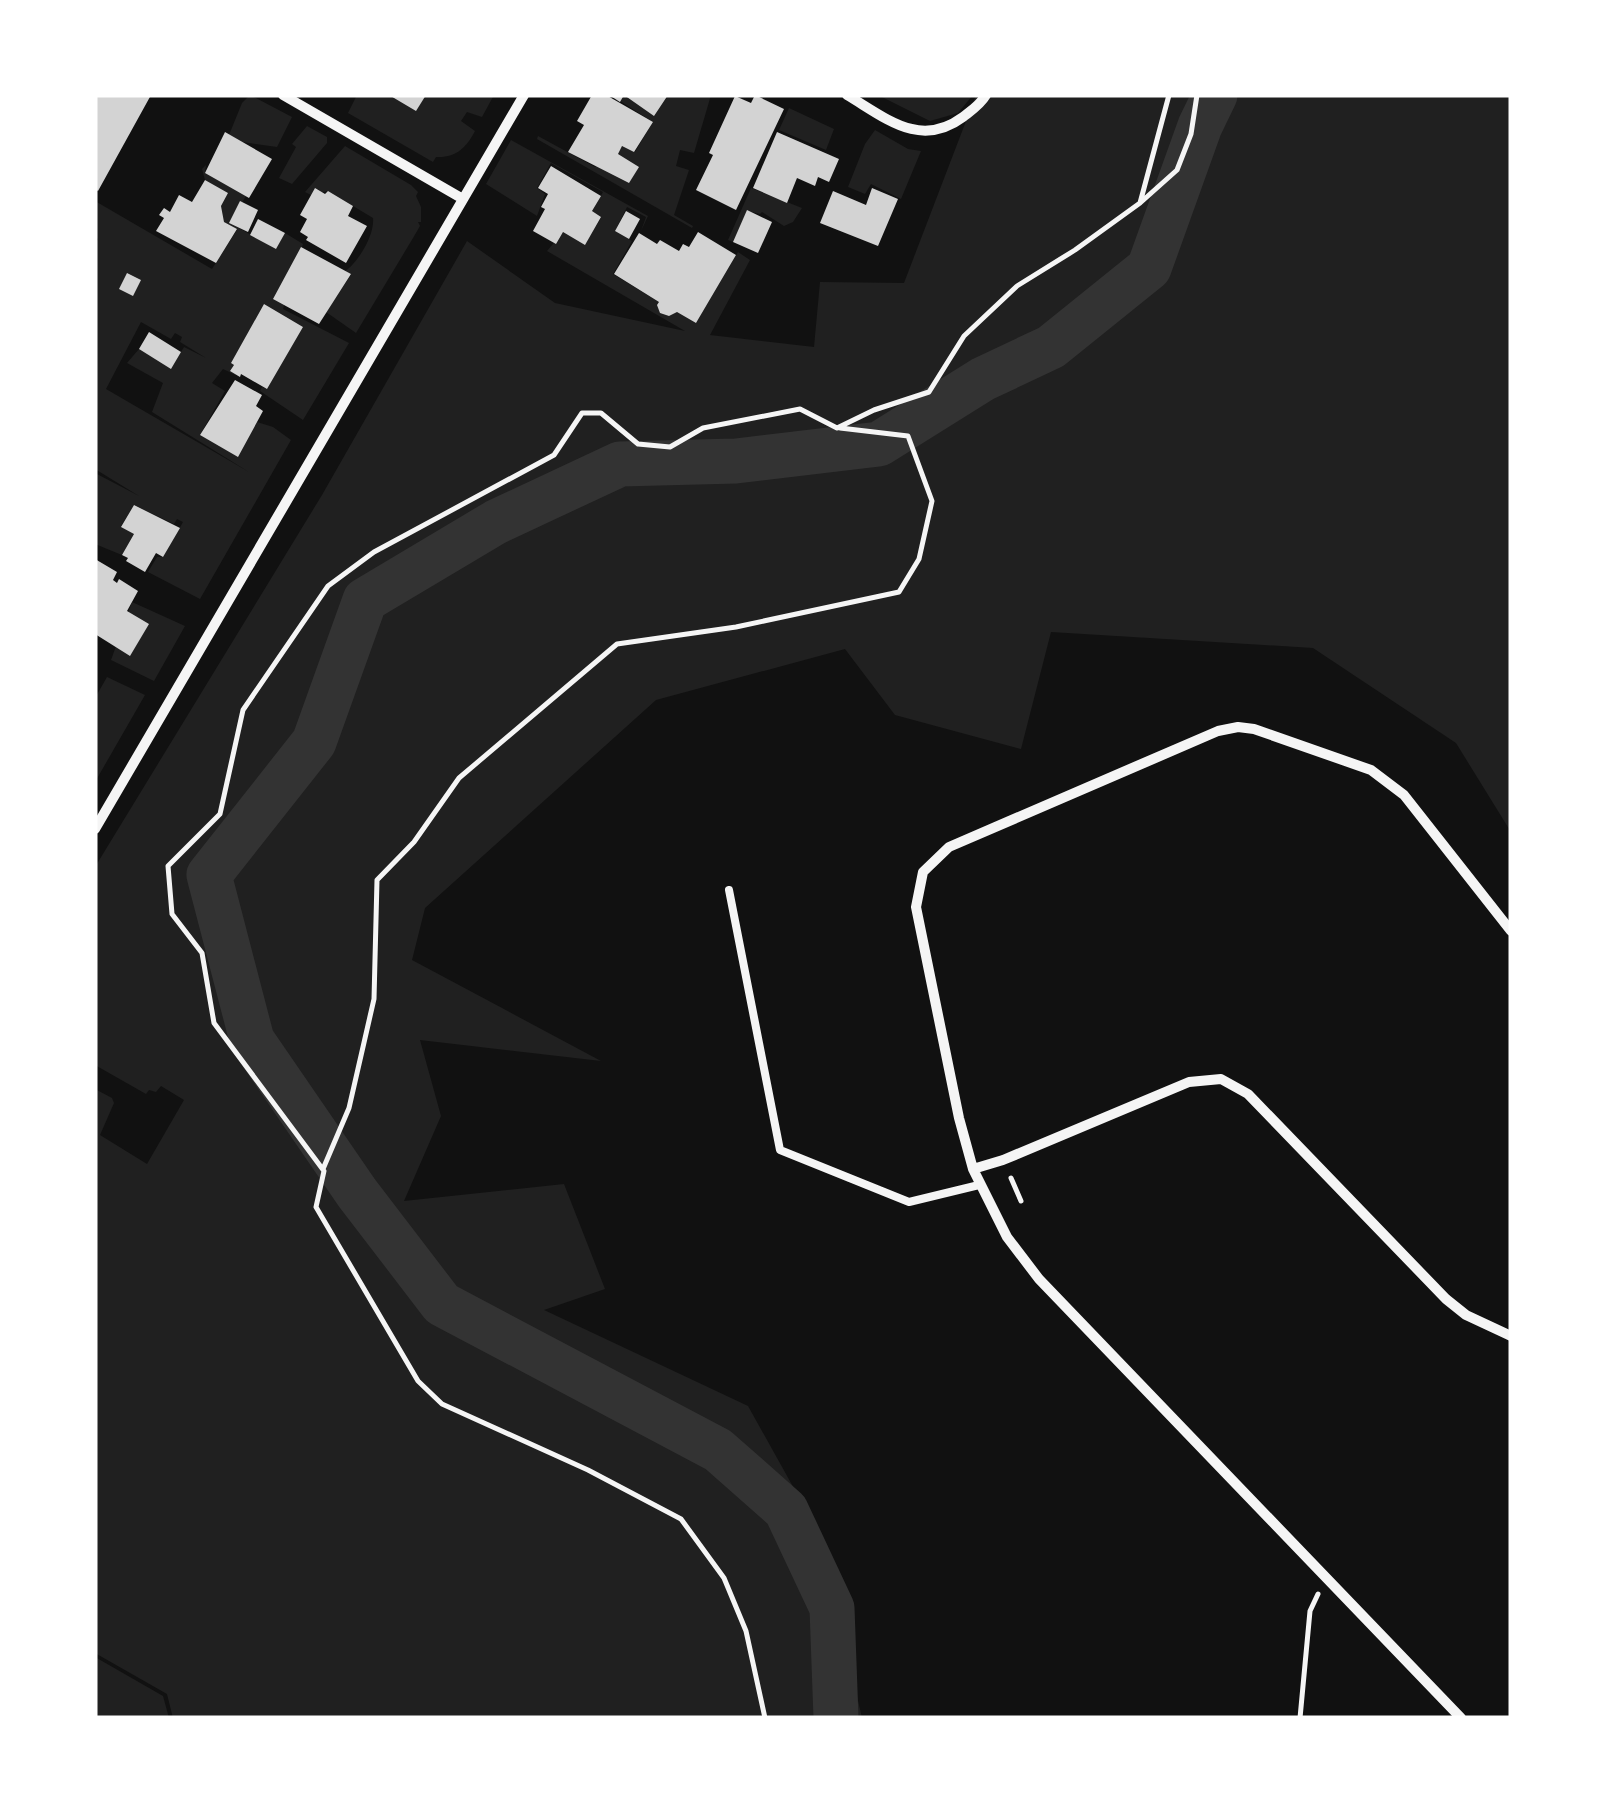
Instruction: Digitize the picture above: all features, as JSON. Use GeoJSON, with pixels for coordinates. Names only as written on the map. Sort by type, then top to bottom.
{"type":"FeatureCollection","features":[{"type":"Feature","properties":{"kind":"street"},"geometry":{"type":"LineString","coordinates":[[283,95],[463,199]]}},
{"type":"Feature","properties":{"kind":"street"},"geometry":{"type":"LineString","coordinates":[[95,829],[524,95]]}},
{"type":"Feature","properties":{"kind":"street"},"geometry":{"type":"LineString","coordinates":[[847,95],[907,131],[945,130],[986,95]]}},
{"type":"Feature","properties":{"kind":"street"},"geometry":{"type":"LineString","coordinates":[[1461,1718],[1039,1279],[1007,1237],[972,1169],[916,907],[923,872],[949,847],[1218,731],[1238,726],[1371,770],[1404,795],[1511,931]]}},
{"type":"Feature","properties":{"kind":"street"},"geometry":{"type":"LineString","coordinates":[[972,1169],[1003,1160],[1188,1082],[1221,1079],[1248,1094],[1446,1299],[1466,1315],[1511,1336]]}},
{"type":"Feature","properties":{"kind":"lane"},"geometry":{"type":"LineString","coordinates":[[728,890],[780,1150],[909,1202],[979,1185]]}},
{"type":"Feature","properties":{"kind":"path"},"geometry":{"type":"LineString","coordinates":[[1140,203],[1168,95]]}},
{"type":"Feature","properties":{"kind":"path"},"geometry":{"type":"LineString","coordinates":[[838,428],[929,392],[964,336],[1017,286],[1140,203],[1177,170],[1191,134],[1197,95]]}},
{"type":"Feature","properties":{"kind":"path"},"geometry":{"type":"LineString","coordinates":[[323,1168],[214,1023],[202,953],[172,914],[168,866],[220,814],[243,710],[328,586],[374,552],[554,455],[582,414],[601,413],[638,444],[670,448],[703,428],[800,409],[838,428],[908,436],[932,501],[919,560],[899,592],[736,627],[618,644],[459,778],[414,842],[377,880],[374,999],[349,1108],[323,1168],[316,1207],[418,1382],[442,1404],[588,1470],[682,1519],[724,1578],[746,1631],[766,1718]]}},
{"type":"Feature","properties":{"kind":"path"},"geometry":{"type":"LineString","coordinates":[[1011,1178],[1021,1200]]}},
{"type":"Feature","properties":{"kind":"path"},"geometry":{"type":"LineString","coordinates":[[1300,1718],[1310,1611],[1314,1597],[1322,1591]]}},
{"type":"Feature","properties":{"kind":"shaded area"},"geometry":{"type":"Polygon","coordinates":[[[250,95],[292,117],[277,147],[242,142],[229,135],[242,103],[250,95]]]}},
{"type":"Feature","properties":{"kind":"shaded area"},"geometry":{"type":"Polygon","coordinates":[[[357,95],[494,95],[482,117],[467,112],[461,121],[475,131],[464,147],[455,154],[436,157],[433,162],[348,113],[357,95]]]}},
{"type":"Feature","properties":{"kind":"shaded area"},"geometry":{"type":"Polygon","coordinates":[[[624,95],[653,115],[669,95],[711,95],[694,153],[680,150],[676,166],[689,170],[674,215],[692,228],[537,139],[538,136],[595,167],[618,154],[622,146],[635,152],[653,122],[620,101],[624,95]]]}},
{"type":"Feature","properties":{"kind":"shaded area"},"geometry":{"type":"Polygon","coordinates":[[[878,95],[973,95],[958,113],[930,121],[878,95]]]}},
{"type":"Feature","properties":{"kind":"shaded area"},"geometry":{"type":"Polygon","coordinates":[[[976,95],[1511,95],[1511,832],[1456,743],[1313,648],[1051,632],[1021,749],[895,715],[845,649],[656,700],[425,908],[412,960],[601,1061],[420,1040],[441,1116],[404,1201],[564,1184],[605,1289],[544,1310],[748,1406],[820,1535],[862,1718],[173,1718],[167,1694],[95,1653],[95,1089],[114,1103],[100,1135],[147,1164],[184,1100],[161,1086],[146,1094],[95,1065],[95,867],[322,495],[467,241],[555,303],[685,331],[547,251],[563,232],[585,244],[601,218],[592,211],[603,192],[551,163],[537,188],[545,194],[537,216],[486,184],[511,140],[648,216],[641,231],[646,217],[627,207],[615,231],[632,241],[613,274],[659,302],[660,313],[669,316],[677,312],[696,323],[738,252],[750,260],[710,335],[814,347],[820,282],[904,283],[976,95]]]}},
{"type":"Feature","properties":{"kind":"shaded area"},"geometry":{"type":"Polygon","coordinates":[[[789,108],[834,129],[826,150],[779,130],[789,108]]]}},
{"type":"Feature","properties":{"kind":"shaded area"},"geometry":{"type":"Polygon","coordinates":[[[307,126],[327,137],[327,143],[292,184],[279,178],[296,147],[292,144],[307,126]]]}},
{"type":"Feature","properties":{"kind":"shaded area"},"geometry":{"type":"Polygon","coordinates":[[[875,130],[908,149],[921,151],[901,199],[871,184],[865,194],[848,187],[865,144],[875,130]]]}},
{"type":"Feature","properties":{"kind":"shaded area"},"geometry":{"type":"Polygon","coordinates":[[[345,146],[411,185],[418,192],[421,207],[420,226],[356,333],[326,312],[351,275],[345,271],[364,248],[373,218],[328,191],[311,195],[305,192],[345,146]]]}},
{"type":"Feature","properties":{"kind":"shaded area"},"geometry":{"type":"Polygon","coordinates":[[[206,165],[205,173],[246,196],[230,223],[276,249],[285,233],[303,244],[283,309],[349,343],[303,420],[260,391],[262,387],[267,389],[303,327],[264,304],[231,363],[234,365],[230,371],[240,377],[223,369],[212,383],[225,391],[200,435],[237,456],[257,422],[273,427],[291,440],[200,599],[148,572],[157,557],[163,557],[183,522],[177,519],[174,524],[134,505],[121,526],[134,534],[122,555],[95,544],[95,473],[139,496],[95,469],[95,201],[212,269],[237,230],[224,222],[221,206],[228,193],[205,180],[202,169],[206,165]],[[141,322],[106,389],[249,472],[152,412],[163,383],[127,363],[139,349],[171,368],[184,347],[206,358],[180,342],[182,337],[175,333],[171,339],[141,322]]]}},
{"type":"Feature","properties":{"kind":"shaded area"},"geometry":{"type":"Polygon","coordinates":[[[751,188],[802,208],[793,222],[784,226],[762,212],[747,211],[733,242],[728,240],[751,188]]]}},
{"type":"Feature","properties":{"kind":"shaded area"},"geometry":{"type":"Polygon","coordinates":[[[132,602],[185,626],[154,681],[111,660],[132,602]]]}},
{"type":"Feature","properties":{"kind":"shaded area"},"geometry":{"type":"Polygon","coordinates":[[[107,677],[145,695],[95,782],[95,698],[107,677]]]}},
{"type":"Feature","properties":{"kind":"shaded area"},"geometry":{"type":"Polygon","coordinates":[[[95,1657],[163,1696],[169,1718],[95,1718],[95,1657]]]}},
{"type":"Feature","properties":{"kind":"building"},"geometry":{"type":"Polygon","coordinates":[[[95,95],[151,95],[98,191],[95,189],[95,95]]]}},
{"type":"Feature","properties":{"kind":"building"},"geometry":{"type":"Polygon","coordinates":[[[389,95],[426,95],[416,111],[389,95]]]}},
{"type":"Feature","properties":{"kind":"building"},"geometry":{"type":"Polygon","coordinates":[[[592,95],[606,95],[653,122],[634,152],[622,146],[618,154],[639,167],[629,183],[568,152],[584,125],[577,121],[592,95]]]}},
{"type":"Feature","properties":{"kind":"building"},"geometry":{"type":"Polygon","coordinates":[[[624,95],[668,95],[654,116],[624,95]]]}},
{"type":"Feature","properties":{"kind":"building"},"geometry":{"type":"Polygon","coordinates":[[[755,95],[784,109],[736,210],[696,190],[735,96],[751,103],[755,95]]]}},
{"type":"Feature","properties":{"kind":"building"},"geometry":{"type":"Polygon","coordinates":[[[225,132],[272,159],[249,198],[205,173],[225,132]]]}},
{"type":"Feature","properties":{"kind":"building"},"geometry":{"type":"Polygon","coordinates":[[[777,132],[839,159],[829,182],[818,177],[815,186],[797,178],[787,203],[753,188],[777,132]]]}},
{"type":"Feature","properties":{"kind":"building"},"geometry":{"type":"Polygon","coordinates":[[[551,166],[601,196],[592,211],[601,217],[585,245],[563,232],[556,244],[533,231],[548,194],[538,188],[551,166]]]}},
{"type":"Feature","properties":{"kind":"building"},"geometry":{"type":"Polygon","coordinates":[[[205,180],[228,193],[221,206],[224,222],[237,229],[216,263],[156,231],[164,218],[159,215],[164,208],[170,212],[179,195],[192,202],[205,180]]]}},
{"type":"Feature","properties":{"kind":"building"},"geometry":{"type":"Polygon","coordinates":[[[315,188],[353,206],[348,216],[367,226],[346,263],[306,240],[308,237],[300,232],[307,219],[300,215],[315,188]]]}},
{"type":"Feature","properties":{"kind":"building"},"geometry":{"type":"Polygon","coordinates":[[[872,188],[898,199],[878,246],[820,223],[833,191],[866,205],[872,188]]]}},
{"type":"Feature","properties":{"kind":"building"},"geometry":{"type":"Polygon","coordinates":[[[240,201],[258,210],[248,232],[229,223],[240,201]]]}},
{"type":"Feature","properties":{"kind":"building"},"geometry":{"type":"Polygon","coordinates":[[[747,210],[772,222],[758,253],[733,242],[747,210]]]}},
{"type":"Feature","properties":{"kind":"building"},"geometry":{"type":"Polygon","coordinates":[[[626,211],[640,219],[629,239],[615,231],[626,211]]]}},
{"type":"Feature","properties":{"kind":"building"},"geometry":{"type":"Polygon","coordinates":[[[258,219],[285,233],[276,249],[250,235],[258,219]]]}},
{"type":"Feature","properties":{"kind":"building"},"geometry":{"type":"Polygon","coordinates":[[[698,232],[736,255],[696,323],[677,312],[669,316],[660,313],[659,302],[614,274],[639,233],[679,251],[683,244],[689,247],[698,232]]]}},
{"type":"Feature","properties":{"kind":"building"},"geometry":{"type":"Polygon","coordinates":[[[301,247],[351,274],[319,324],[273,299],[301,247]]]}},
{"type":"Feature","properties":{"kind":"building"},"geometry":{"type":"Polygon","coordinates":[[[127,273],[141,280],[133,296],[119,289],[127,273]]]}},
{"type":"Feature","properties":{"kind":"building"},"geometry":{"type":"Polygon","coordinates":[[[264,304],[303,327],[267,389],[230,371],[264,304]]]}},
{"type":"Feature","properties":{"kind":"building"},"geometry":{"type":"Polygon","coordinates":[[[149,332],[181,352],[171,369],[139,349],[149,332]]]}},
{"type":"Feature","properties":{"kind":"building"},"geometry":{"type":"Polygon","coordinates":[[[235,380],[262,395],[256,406],[263,411],[238,457],[200,435],[235,380]]]}},
{"type":"Feature","properties":{"kind":"building"},"geometry":{"type":"Polygon","coordinates":[[[134,505],[180,528],[163,557],[156,553],[145,572],[122,555],[134,534],[121,527],[134,505]]]}},
{"type":"Feature","properties":{"kind":"building"},"geometry":{"type":"Polygon","coordinates":[[[95,559],[117,572],[113,580],[117,583],[119,579],[138,591],[127,611],[149,624],[130,656],[95,634],[95,559]]]}},
{"type":"Feature","properties":{"kind":"waterway"},"geometry":{"type":"LineString","coordinates":[[836,1718],[832,1608],[786,1510],[718,1450],[442,1304],[357,1193],[252,1040],[209,875],[314,742],[365,600],[496,522],[620,464],[736,461],[879,444],[983,379],[1051,347],[1149,268],[1215,95]]}}]}
